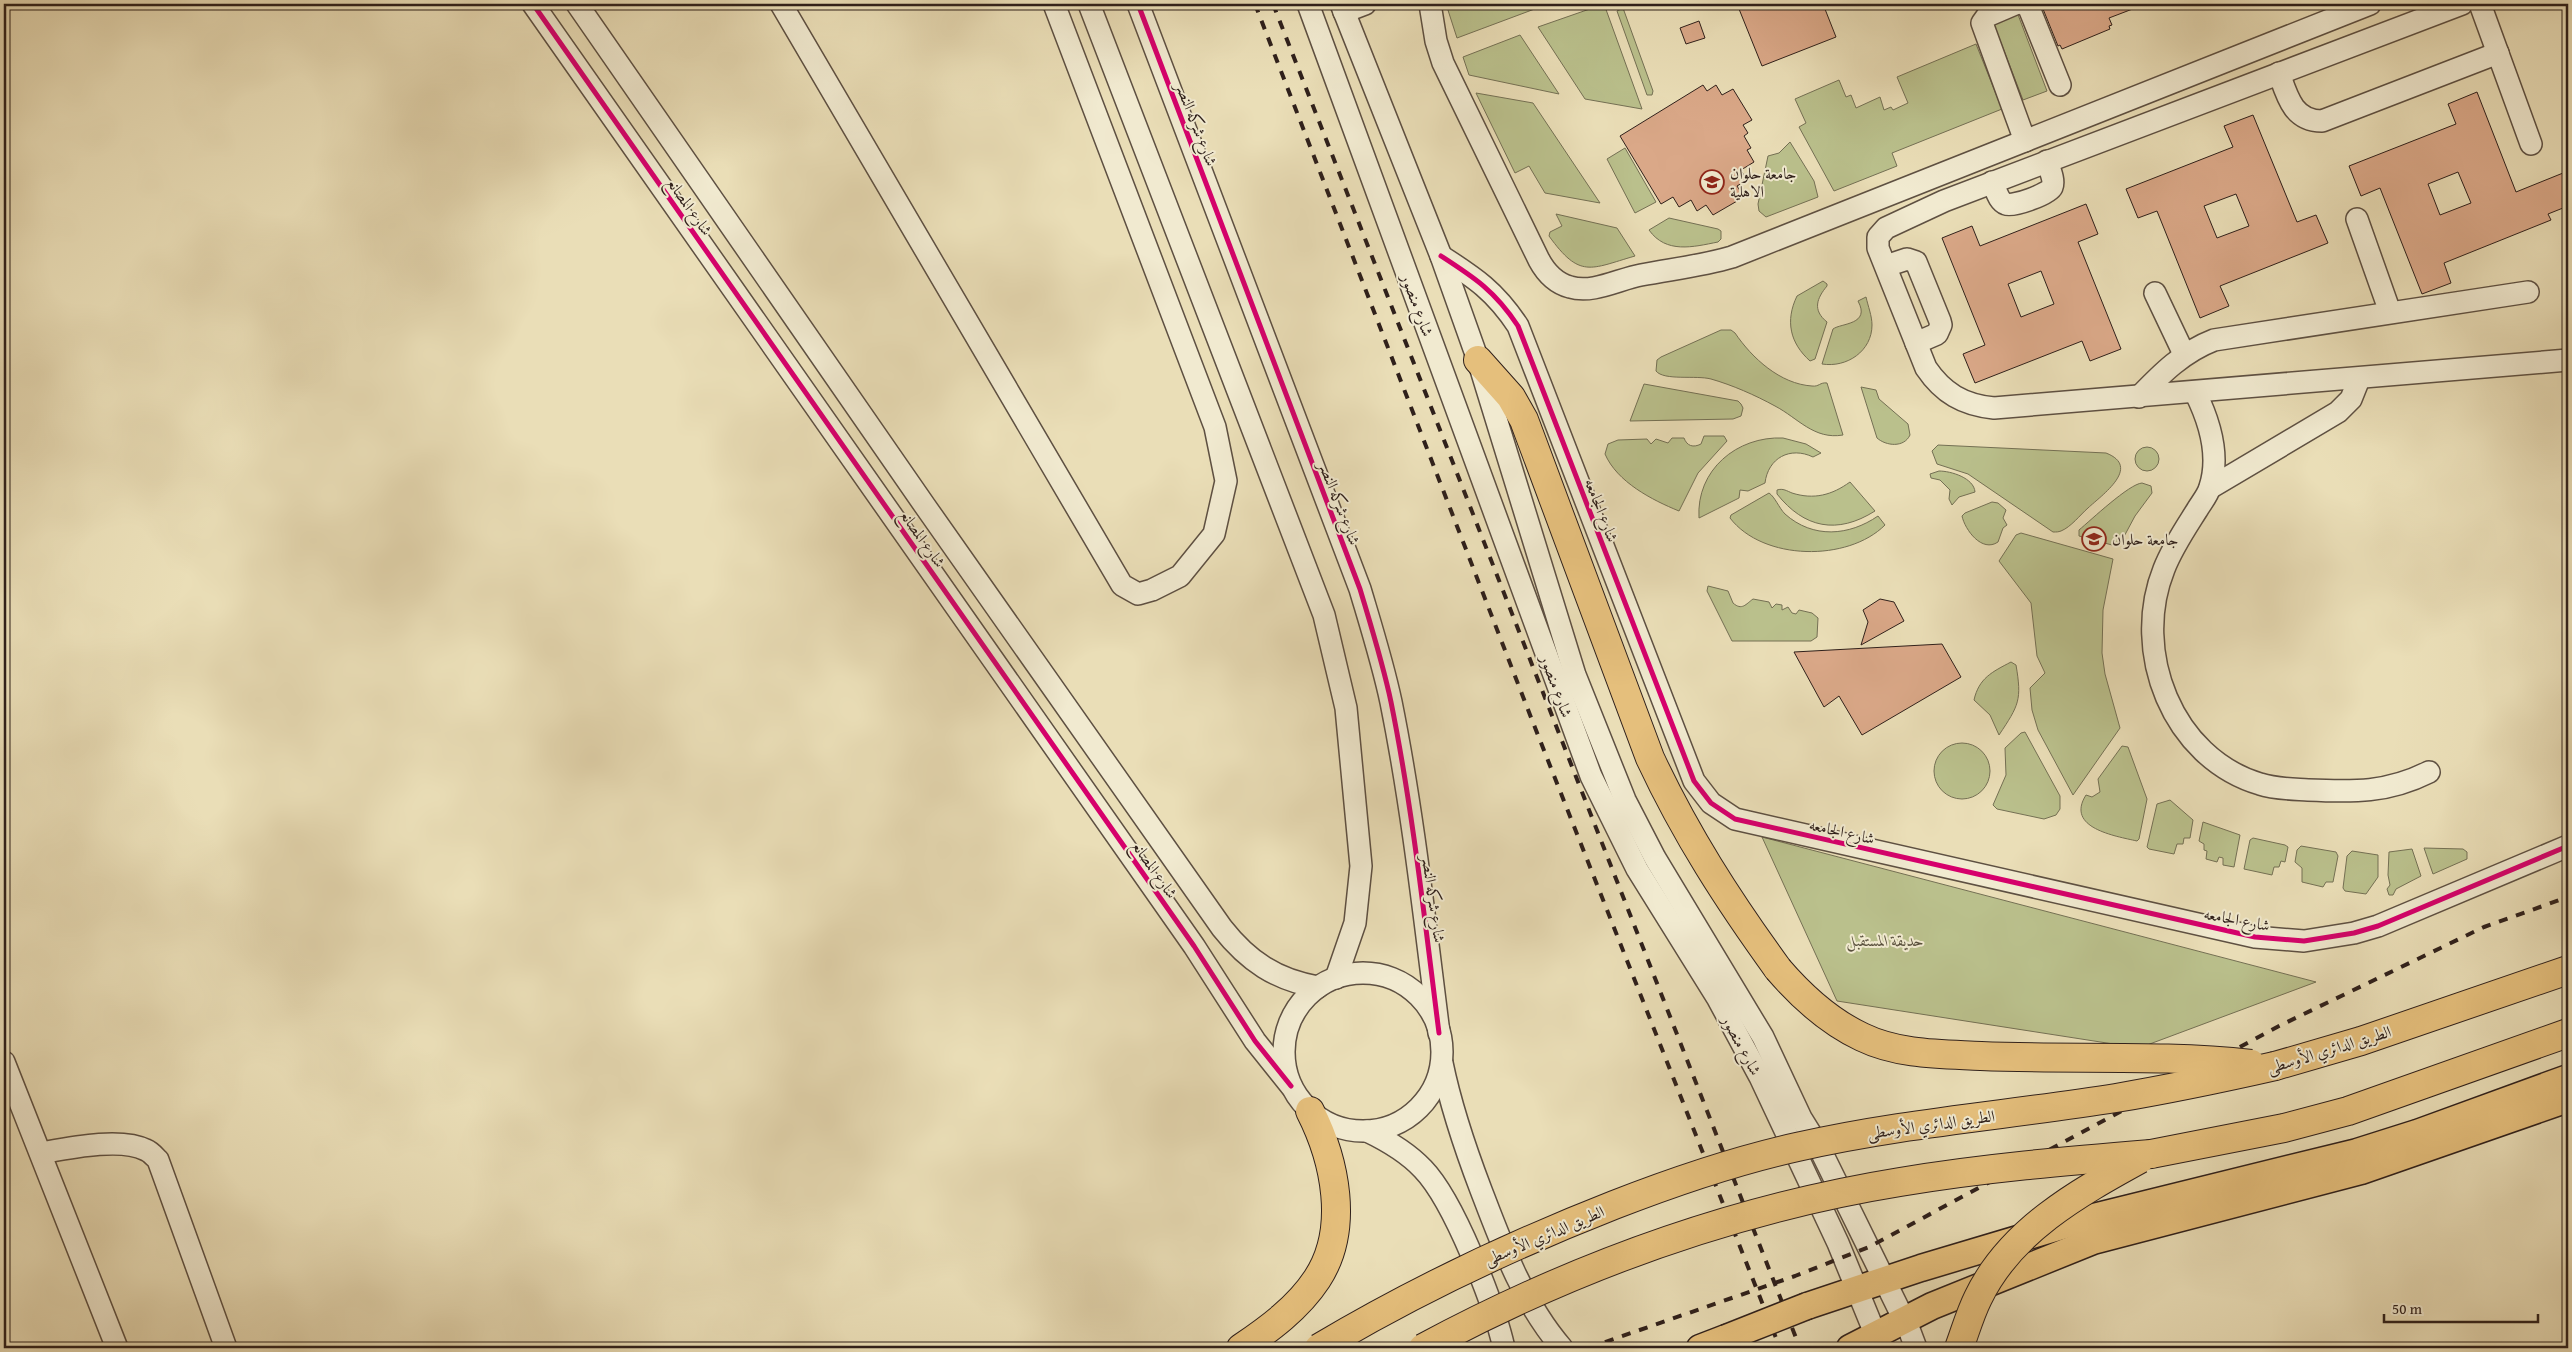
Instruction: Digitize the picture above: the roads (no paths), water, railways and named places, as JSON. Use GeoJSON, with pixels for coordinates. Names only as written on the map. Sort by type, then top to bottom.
{"type":"FeatureCollection","features":[{"type":"Feature","properties":{"kind":"highway"},"geometry":{"type":"LineString","coordinates":[[1478,360],[1496,377],[1512,397],[1524,420],[1650,758],[1668,796],[1709,870],[1778,969],[1802,997],[1831,1020],[1863,1038],[1899,1049],[1935,1054],[2056,1059],[2186,1058],[2275,1066]]}},
{"type":"Feature","properties":{"kind":"highway","name":"الطريق الدائري الأوسطى"},"geometry":{"type":"LineString","coordinates":[[1319,1348],[1453,1274],[1545,1232],[1717,1168],[1795,1147],[1874,1131],[2116,1098],[2275,1066],[2361,1041],[2568,970]]}},
{"type":"Feature","properties":{"kind":"highway"},"geometry":{"type":"LineString","coordinates":[[1423,1348],[1476,1320],[1563,1280],[1652,1245],[1733,1220],[1815,1199],[1898,1182],[1982,1170],[2150,1154],[2284,1128],[2338,1113],[2568,1033]]}},
{"type":"Feature","properties":{"kind":"highway"},"geometry":{"type":"LineString","coordinates":[[1240,1348],[1268,1329],[1300,1301],[1318,1278],[1330,1251],[1336,1222],[1332,1166],[1324,1138],[1310,1111]]}},
{"type":"Feature","properties":{"kind":"highway"},"geometry":{"type":"LineString","coordinates":[[1959,1348],[1978,1297],[2005,1256],[2043,1219],[2086,1189],[2150,1154]]}},
{"type":"Feature","properties":{"kind":"main road"},"geometry":{"type":"LineString","coordinates":[[1700,1348],[1807,1306],[1884,1282],[1921,1268],[2085,1218],[2357,1152],[2417,1133],[2568,1078]]}},
{"type":"Feature","properties":{"kind":"main road"},"geometry":{"type":"LineString","coordinates":[[1850,1348],[1879,1342],[1905,1320],[1932,1306],[2093,1241],[2361,1171],[2568,1099]]}},
{"type":"Feature","properties":{"kind":"street","name":"شارع المصانع"},"geometry":{"type":"LineString","coordinates":[[533,4],[1194,946],[1255,1041],[1292,1086]]}},
{"type":"Feature","properties":{"kind":"street","name":"شارع المصانع"},"geometry":{"type":"LineString","coordinates":[[577,4],[925,506],[1237,947],[1255,963],[1275,975],[1298,983],[1327,982]]}},
{"type":"Feature","properties":{"kind":"street"},"geometry":{"type":"LineString","coordinates":[[781,4],[1122,585],[1138,594],[1152,590],[1180,576],[1214,534],[1226,481],[1215,427],[1054,4]]}},
{"type":"Feature","properties":{"kind":"street"},"geometry":{"type":"LineString","coordinates":[[1089,4],[1320,606],[1333,646],[1346,708],[1361,866],[1355,924],[1327,982],[1298,1006],[1286,1032],[1284,1059],[1292,1086],[1310,1111],[1336,1126],[1367,1131],[1387,1140],[1407,1154],[1424,1170],[1438,1188],[1478,1275],[1504,1348]]}},
{"type":"Feature","properties":{"kind":"street","name":"شارع شركه النصر"},"geometry":{"type":"LineString","coordinates":[[1138,4],[1360,589],[1371,626],[1391,702],[1419,873],[1439,1033]]}},
{"type":"Feature","properties":{"kind":"street","name":"شارع منصور"},"geometry":{"type":"LineString","coordinates":[[1308,4],[1591,776],[1636,869],[1740,1039],[1838,1243],[1856,1291],[1879,1342]]}},
{"type":"Feature","properties":{"kind":"street"},"geometry":{"type":"LineString","coordinates":[[1342,8],[1366,4]]}},
{"type":"Feature","properties":{"kind":"street"},"geometry":{"type":"LineString","coordinates":[[1430,4],[1436,41],[1443,63],[1535,252],[1544,270],[1552,278],[1571,288],[1591,288],[1628,278],[1689,268],[1732,257],[2370,4]]}},
{"type":"Feature","properties":{"kind":"street"},"geometry":{"type":"LineString","coordinates":[[2015,4],[1987,16],[1982,23],[2026,141]]}},
{"type":"Feature","properties":{"kind":"street"},"geometry":{"type":"LineString","coordinates":[[2024,4],[2029,8],[2060,85]]}},
{"type":"Feature","properties":{"kind":"street"},"geometry":{"type":"LineString","coordinates":[[2462,4],[1944,201],[1886,228],[1878,237],[1877,242],[1926,368],[1947,393],[1977,406],[1994,408],[2138,397],[2568,360]]}},
{"type":"Feature","properties":{"kind":"street"},"geometry":{"type":"LineString","coordinates":[[2480,4],[2531,144]]}},
{"type":"Feature","properties":{"kind":"street","name":"شارع منصور"},"geometry":{"type":"LineString","coordinates":[[1342,8],[1441,256],[1478,360],[1575,675],[1626,800],[1659,865],[1763,1037],[1801,1118],[1819,1147],[1862,1231],[1884,1282],[1905,1320],[1916,1348]]}},
{"type":"Feature","properties":{"kind":"street"},"geometry":{"type":"LineString","coordinates":[[2279,73],[2296,111],[2308,119],[2322,121],[2498,53]]}},
{"type":"Feature","properties":{"kind":"street"},"geometry":{"type":"LineString","coordinates":[[1992,182],[2001,201],[2007,205],[2014,205],[2049,192],[2053,186],[2047,161]]}},
{"type":"Feature","properties":{"kind":"street"},"geometry":{"type":"LineString","coordinates":[[2358,219],[2390,312]]}},
{"type":"Feature","properties":{"kind":"street","name":"شارع الجامعه"},"geometry":{"type":"LineString","coordinates":[[1441,256],[1485,285],[1498,298],[1518,326],[1688,768],[1694,781],[1711,804],[1735,819],[2255,937],[2280,940],[2330,938],[2378,926],[2568,846]]}},
{"type":"Feature","properties":{"kind":"street"},"geometry":{"type":"LineString","coordinates":[[1886,266],[1907,258],[1916,262],[1940,321],[1941,325],[1937,334],[1916,343]]}},
{"type":"Feature","properties":{"kind":"street"},"geometry":{"type":"LineString","coordinates":[[2138,397],[2184,354],[2208,342],[2228,336],[2528,292]]}},
{"type":"Feature","properties":{"kind":"street"},"geometry":{"type":"LineString","coordinates":[[2155,293],[2184,354]]}},
{"type":"Feature","properties":{"kind":"street"},"geometry":{"type":"LineString","coordinates":[[2210,488],[2338,412],[2351,399],[2359,379]]}},
{"type":"Feature","properties":{"kind":"street"},"geometry":{"type":"LineString","coordinates":[[2194,392],[2208,423],[2212,439],[2213,472],[2210,488],[2163,570],[2153,609],[2153,648],[2161,684],[2177,718],[2196,746],[2231,773],[2256,783],[2282,788],[2341,791],[2382,789],[2429,772]]}},
{"type":"Feature","properties":{"kind":"street"},"geometry":{"type":"LineString","coordinates":[[898,523],[925,506]]}},
{"type":"Feature","properties":{"kind":"street"},"geometry":{"type":"LineString","coordinates":[[1327,982],[1364,974],[1379,976],[1406,987],[1427,1007],[1439,1033],[1442,1063],[1463,1141],[1502,1247],[1529,1300],[1562,1348]]}},
{"type":"Feature","properties":{"kind":"street"},"geometry":{"type":"LineString","coordinates":[[4,1062],[118,1348]]}},
{"type":"Feature","properties":{"kind":"street"},"geometry":{"type":"LineString","coordinates":[[1367,1131],[1382,1128],[1410,1115],[1430,1092],[1442,1063]]}},
{"type":"Feature","properties":{"kind":"street"},"geometry":{"type":"LineString","coordinates":[[41,1153],[85,1145],[135,1146],[148,1150],[158,1160],[226,1348]]}},
{"type":"Feature","properties":{"kind":"railway"},"geometry":{"type":"LineString","coordinates":[[1255,4],[1532,720],[1780,1348]]}},
{"type":"Feature","properties":{"kind":"railway"},"geometry":{"type":"LineString","coordinates":[[1273,4],[1800,1348]]}},
{"type":"Feature","properties":{"kind":"railway"},"geometry":{"type":"LineString","coordinates":[[1588,1348],[1795,1276],[1869,1247],[2279,1026],[2484,927],[2568,897]]}},
{"type":"Feature","properties":{"kind":"place","name":"جامعة حلوان الاهلية"},"geometry":{"type":"Point","coordinates":[1712,182]}},
{"type":"Feature","properties":{"kind":"place","name":"جامعة حلوان"},"geometry":{"type":"Point","coordinates":[2094,539]}},
{"type":"Feature","properties":{"kind":"park label","name":"حديقة المستقبل"},"geometry":{"type":"Point","coordinates":[1885,940]}}]}
